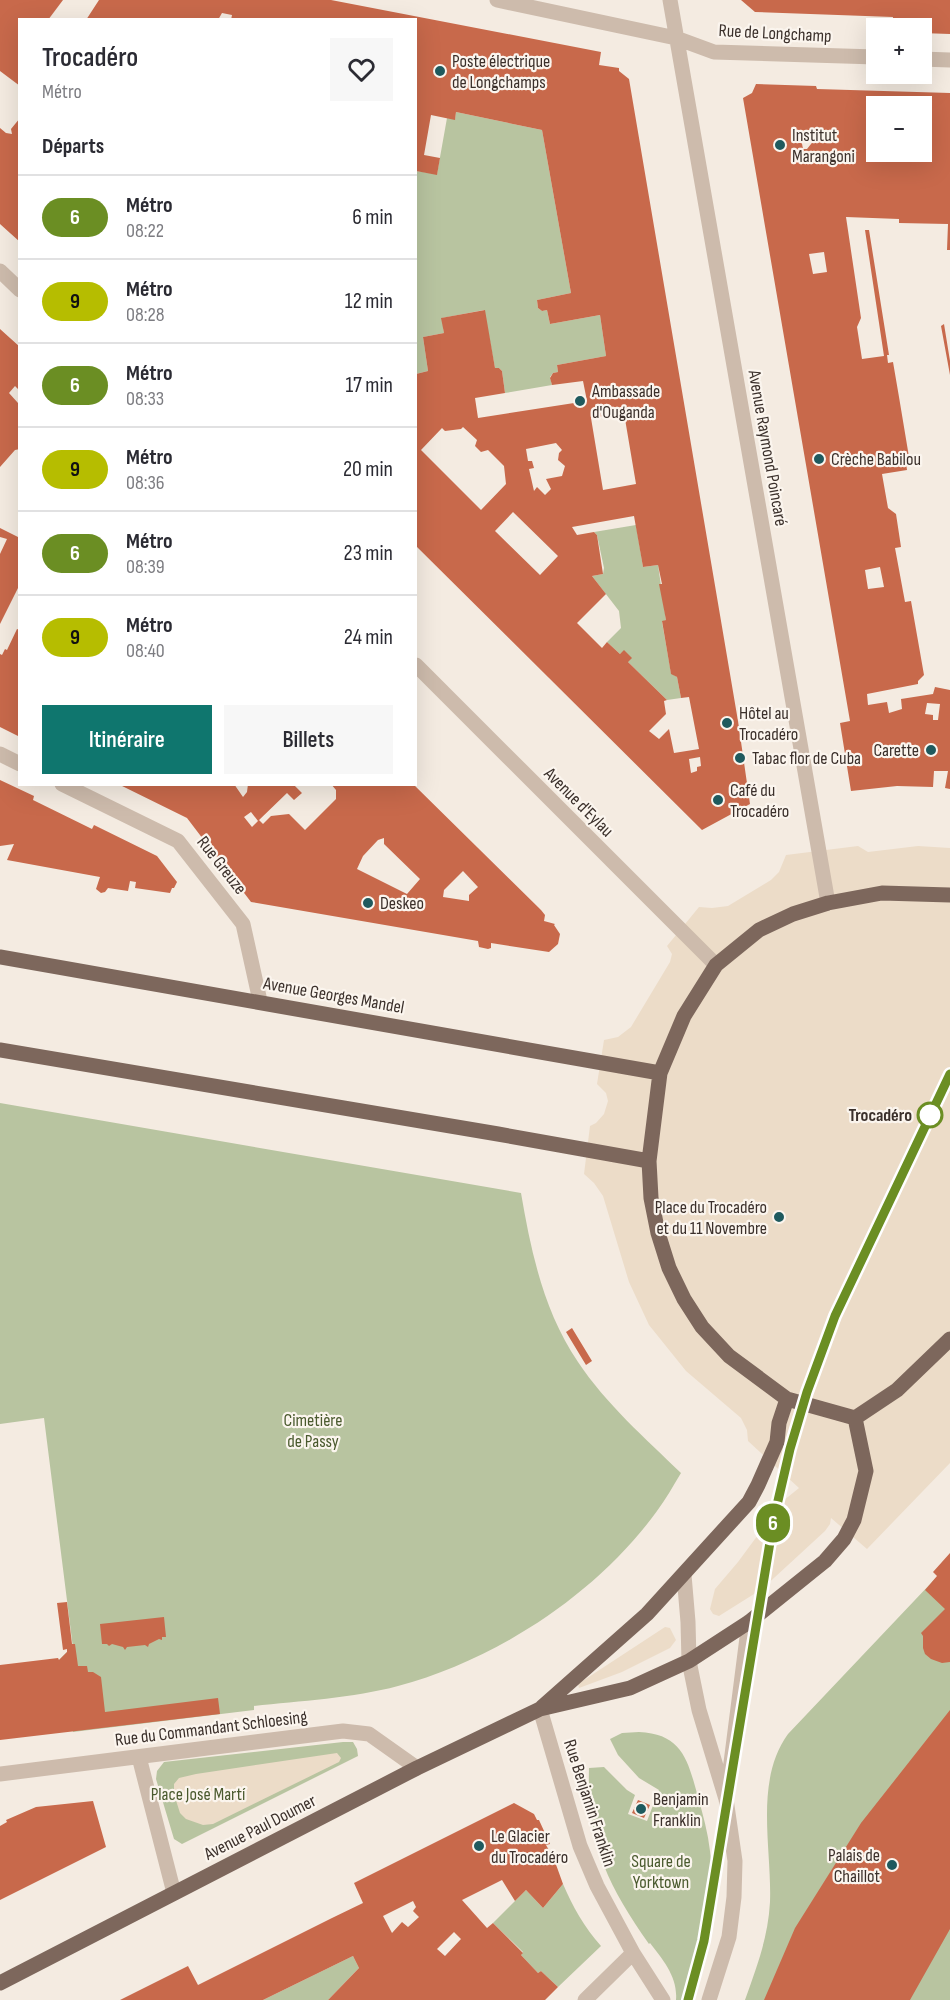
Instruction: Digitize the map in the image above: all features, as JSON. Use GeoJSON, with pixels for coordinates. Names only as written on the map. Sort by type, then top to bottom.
{"type":"FeatureCollection","features":[{"type":"Feature","properties":{"kind":"main road"},"geometry":{"type":"LineString","coordinates":[[950,895],[882,893],[828,903],[793,914],[759,930],[716,965],[684,1016],[660,1073],[649,1161],[651,1198],[658,1233],[669,1268],[684,1299],[702,1327],[729,1356],[787,1399],[855,1418],[897,1390],[950,1339]]}},
{"type":"Feature","properties":{"kind":"main road","name":"Avenue Georges Mandel"},"geometry":{"type":"LineString","coordinates":[[0,957],[660,1073]]}},
{"type":"Feature","properties":{"kind":"main road"},"geometry":{"type":"LineString","coordinates":[[0,1050],[649,1161]]}},
{"type":"Feature","properties":{"kind":"main road","name":"Avenue Paul Doumer"},"geometry":{"type":"LineString","coordinates":[[540,1708],[646,1614],[749,1502],[759,1485],[777,1442],[779,1423],[787,1399]]}},
{"type":"Feature","properties":{"kind":"main road","name":"Avenue Paul Doumer"},"geometry":{"type":"LineString","coordinates":[[0,1983],[417,1768],[540,1708],[630,1688],[689,1662],[749,1622],[825,1561],[844,1539],[854,1520],[866,1471],[855,1418]]}},
{"type":"Feature","properties":{"kind":"street","name":"Rue de Longchamp"},"geometry":{"type":"LineString","coordinates":[[497,0],[676,38],[714,52],[866,57]]}},
{"type":"Feature","properties":{"kind":"street","name":"Avenue Raymond Poincaré"},"geometry":{"type":"LineString","coordinates":[[670,0],[828,903]]}},
{"type":"Feature","properties":{"kind":"street"},"geometry":{"type":"LineString","coordinates":[[932,59],[950,60]]}},
{"type":"Feature","properties":{"kind":"street"},"geometry":{"type":"LineString","coordinates":[[0,271],[18,288]]}},
{"type":"Feature","properties":{"kind":"street","name":"Avenue d'Eylau"},"geometry":{"type":"LineString","coordinates":[[417,667],[716,965]]}},
{"type":"Feature","properties":{"kind":"street"},"geometry":{"type":"LineString","coordinates":[[0,754],[18,763]]}},
{"type":"Feature","properties":{"kind":"street","name":"Rue Greuze"},"geometry":{"type":"LineString","coordinates":[[66,786],[178,841],[243,924],[260,1001]]}},
{"type":"Feature","properties":{"kind":"street"},"geometry":{"type":"LineString","coordinates":[[684,1575],[689,1662],[699,1710],[726,1799],[735,1861],[734,1897],[729,1937],[718,1978],[709,2000]]}},
{"type":"Feature","properties":{"kind":"street"},"geometry":{"type":"LineString","coordinates":[[726,1799],[749,1622]]}},
{"type":"Feature","properties":{"kind":"street","name":"Rue Benjamin Franklin"},"geometry":{"type":"LineString","coordinates":[[540,1708],[580,1846],[597,1886],[633,1953],[663,2000]]}},
{"type":"Feature","properties":{"kind":"street","name":"Rue du Commandant Schloesing"},"geometry":{"type":"LineString","coordinates":[[0,1774],[343,1731],[369,1734],[417,1768]]}},
{"type":"Feature","properties":{"kind":"street"},"geometry":{"type":"LineString","coordinates":[[139,1757],[174,1893]]}},
{"type":"Feature","properties":{"kind":"street"},"geometry":{"type":"LineString","coordinates":[[585,2000],[633,1953]]}},
{"type":"Feature","properties":{"kind":"green space"},"geometry":{"type":"Polygon","coordinates":[[[456,112],[542,130],[571,293],[537,300],[538,308],[542,311],[547,310],[550,324],[600,315],[606,356],[557,365],[558,372],[553,373],[550,377],[552,385],[505,393],[502,371],[495,368],[484,310],[442,318],[444,333],[423,337],[428,371],[417,374],[417,171],[437,174],[447,118],[455,119],[456,112]]]}},
{"type":"Feature","properties":{"kind":"green space"},"geometry":{"type":"Polygon","coordinates":[[[636,525],[643,567],[658,565],[666,620],[662,622],[671,673],[677,677],[681,698],[667,700],[628,662],[624,651],[620,654],[607,642],[621,628],[619,611],[592,576],[603,574],[604,568],[597,535],[594,532],[636,525]]]}},
{"type":"Feature","properties":{"kind":"green space","name":"Cimetière de Passy"},"geometry":{"type":"Polygon","coordinates":[[[0,1103],[521,1193],[540,1281],[566,1343],[601,1392],[626,1420],[681,1473],[657,1511],[633,1541],[605,1570],[542,1620],[471,1659],[398,1686],[363,1693],[254,1706],[254,1710],[73,1732],[59,1660],[67,1649],[73,1648],[44,1418],[0,1424],[0,1103]]]}},
{"type":"Feature","properties":{"kind":"green space"},"geometry":{"type":"Polygon","coordinates":[[[950,1563],[950,2000],[745,2000],[761,1952],[769,1915],[768,1794],[771,1772],[778,1752],[788,1734],[950,1563]]]}},
{"type":"Feature","properties":{"kind":"green space","name":"Square de Yorktown"},"geometry":{"type":"Polygon","coordinates":[[[639,1732],[665,1738],[674,1744],[687,1761],[708,1838],[711,1870],[710,1908],[698,1965],[685,2000],[676,2000],[675,1984],[669,1969],[634,1922],[611,1882],[602,1862],[592,1819],[589,1768],[604,1767],[635,1795],[628,1814],[647,1821],[659,1790],[639,1778],[618,1755],[610,1739],[622,1733],[639,1732]]]}},
{"type":"Feature","properties":{"kind":"green space","name":"Place José Martí"},"geometry":{"type":"Polygon","coordinates":[[[353,1742],[358,1756],[182,1844],[174,1839],[156,1779],[157,1771],[164,1762],[353,1742]]]}},
{"type":"Feature","properties":{"kind":"green space"},"geometry":{"type":"Polygon","coordinates":[[[563,1884],[579,1916],[601,1946],[558,1987],[541,1971],[538,1973],[521,1955],[523,1952],[493,1923],[526,1890],[543,1908],[563,1884]]]}},
{"type":"Feature","properties":{"kind":"green space"},"geometry":{"type":"Polygon","coordinates":[[[353,1956],[359,1968],[328,2000],[263,2000],[353,1956]]]}},
{"type":"Feature","properties":{"kind":"shaded area","name":"Place du Trocadéro et du 11 Novembre"},"geometry":{"type":"Polygon","coordinates":[[[858,846],[868,852],[918,846],[950,848],[950,1463],[867,1549],[831,1518],[825,1531],[762,1589],[719,1616],[713,1614],[710,1609],[715,1589],[783,1501],[799,1488],[748,1441],[747,1430],[741,1418],[686,1371],[649,1325],[629,1282],[603,1196],[584,1174],[590,1126],[604,1114],[608,1101],[606,1093],[597,1084],[604,1040],[618,1037],[631,1027],[670,962],[672,954],[667,946],[699,907],[728,906],[771,880],[779,872],[786,855],[858,846]]]}},
{"type":"Feature","properties":{"kind":"shaded area"},"geometry":{"type":"Polygon","coordinates":[[[665,1627],[670,1628],[676,1640],[670,1648],[622,1672],[579,1688],[578,1684],[665,1627]]]}},
{"type":"Feature","properties":{"kind":"shaded area"},"geometry":{"type":"Polygon","coordinates":[[[337,1753],[341,1758],[339,1762],[213,1824],[203,1825],[186,1819],[180,1813],[174,1794],[174,1784],[179,1778],[337,1753]]]}},
{"type":"Feature","properties":{"kind":"building"},"geometry":{"type":"Polygon","coordinates":[[[0,0],[63,0],[50,18],[18,18],[18,84],[0,71],[0,0]]]}},
{"type":"Feature","properties":{"kind":"building"},"geometry":{"type":"Polygon","coordinates":[[[99,0],[331,0],[601,52],[599,65],[619,68],[619,71],[629,79],[738,721],[750,804],[702,830],[417,547],[417,374],[428,371],[423,337],[444,333],[441,318],[485,310],[495,368],[502,371],[505,393],[475,398],[478,418],[587,401],[583,381],[552,385],[550,378],[553,373],[558,372],[557,365],[606,356],[600,315],[550,324],[547,310],[542,311],[538,308],[537,300],[571,293],[542,130],[456,112],[455,120],[431,115],[424,155],[440,158],[437,175],[417,171],[417,18],[231,18],[232,15],[222,13],[219,18],[87,18],[99,0]],[[624,413],[591,418],[603,490],[636,484],[624,413]],[[463,427],[445,431],[442,428],[421,450],[481,510],[506,484],[504,466],[488,450],[481,452],[475,446],[477,440],[463,427]],[[556,443],[526,449],[528,461],[532,461],[534,468],[529,469],[534,491],[537,487],[545,495],[551,489],[546,479],[562,476],[565,466],[558,460],[562,450],[556,443]],[[513,512],[495,531],[540,575],[558,556],[513,512]],[[634,516],[572,527],[577,535],[594,532],[597,535],[603,574],[592,576],[606,594],[577,623],[602,648],[607,642],[620,654],[624,650],[632,658],[628,662],[667,700],[664,701],[666,714],[649,731],[659,739],[669,729],[674,753],[699,749],[689,697],[681,698],[677,677],[671,674],[662,621],[666,620],[658,565],[643,567],[634,516]],[[700,757],[689,759],[691,773],[697,771],[697,767],[701,766],[700,757]]]}},
{"type":"Feature","properties":{"kind":"building"},"geometry":{"type":"Polygon","coordinates":[[[741,0],[950,0],[950,34],[932,33],[932,18],[755,12],[741,0]]]}},
{"type":"Feature","properties":{"kind":"building"},"geometry":{"type":"Polygon","coordinates":[[[756,84],[816,86],[817,89],[950,93],[950,250],[947,250],[948,224],[899,223],[899,219],[846,217],[861,318],[857,327],[862,359],[884,356],[865,230],[869,230],[889,355],[887,355],[888,363],[893,362],[899,397],[910,463],[906,463],[907,470],[882,474],[888,508],[896,514],[901,547],[895,548],[905,602],[911,601],[924,675],[918,684],[867,694],[868,705],[887,702],[889,713],[902,709],[901,699],[933,694],[935,687],[950,690],[950,789],[945,788],[948,771],[934,771],[933,787],[897,786],[851,791],[840,723],[850,721],[743,98],[752,93],[756,84]],[[800,133],[803,149],[807,149],[815,139],[815,134],[800,133]],[[824,252],[809,254],[813,274],[827,272],[824,252]],[[880,567],[865,570],[868,589],[884,587],[880,567]],[[927,703],[925,714],[933,715],[933,720],[938,720],[940,704],[927,703]]]}},
{"type":"Feature","properties":{"kind":"building"},"geometry":{"type":"Polygon","coordinates":[[[18,120],[18,240],[0,224],[0,128],[12,134],[11,129],[18,120]]]}},
{"type":"Feature","properties":{"kind":"building"},"geometry":{"type":"Polygon","coordinates":[[[944,324],[950,361],[950,375],[941,326],[944,324]]]}},
{"type":"Feature","properties":{"kind":"building"},"geometry":{"type":"Polygon","coordinates":[[[0,329],[18,345],[18,389],[15,386],[9,393],[18,403],[18,449],[0,467],[0,329]]]}},
{"type":"Feature","properties":{"kind":"building"},"geometry":{"type":"Polygon","coordinates":[[[0,528],[18,537],[18,588],[0,624],[0,554],[7,539],[0,537],[0,528]]]}},
{"type":"Feature","properties":{"kind":"building"},"geometry":{"type":"Polygon","coordinates":[[[18,629],[18,736],[0,727],[0,654],[2,655],[5,649],[7,650],[18,629]]]}},
{"type":"Feature","properties":{"kind":"building"},"geometry":{"type":"Polygon","coordinates":[[[0,780],[34,796],[33,800],[92,829],[94,825],[157,856],[177,882],[174,888],[170,893],[135,888],[136,882],[130,881],[128,891],[108,888],[101,893],[96,889],[100,877],[7,860],[14,844],[0,846],[0,780]]]}},
{"type":"Feature","properties":{"kind":"building"},"geometry":{"type":"Polygon","coordinates":[[[122,786],[235,786],[243,797],[248,786],[295,786],[302,793],[294,800],[287,793],[259,820],[263,824],[271,816],[289,814],[305,830],[336,799],[336,790],[333,786],[415,786],[541,910],[545,915],[544,921],[555,924],[560,934],[558,944],[549,952],[491,943],[491,948],[488,949],[479,947],[478,941],[251,902],[187,818],[122,786]],[[251,812],[244,817],[252,827],[258,821],[251,812]],[[384,838],[378,840],[363,856],[357,869],[407,894],[420,879],[384,844],[384,838]],[[463,871],[444,890],[443,897],[469,901],[469,895],[478,887],[463,871]]]}},
{"type":"Feature","properties":{"kind":"building"},"geometry":{"type":"Polygon","coordinates":[[[572,1328],[592,1361],[586,1365],[566,1332],[572,1328]]]}},
{"type":"Feature","properties":{"kind":"building"},"geometry":{"type":"Polygon","coordinates":[[[950,1553],[950,1662],[942,1663],[925,1654],[921,1633],[945,1609],[925,1590],[937,1576],[933,1572],[950,1553]]]}},
{"type":"Feature","properties":{"kind":"building"},"geometry":{"type":"Polygon","coordinates":[[[67,1602],[72,1644],[75,1644],[78,1666],[87,1666],[88,1672],[101,1677],[105,1712],[218,1698],[220,1714],[0,1740],[0,1665],[58,1658],[59,1660],[67,1649],[63,1650],[57,1603],[67,1602]]]}},
{"type":"Feature","properties":{"kind":"building"},"geometry":{"type":"Polygon","coordinates":[[[164,1617],[166,1637],[149,1644],[148,1647],[145,1645],[127,1647],[125,1650],[123,1647],[112,1644],[109,1646],[102,1644],[100,1624],[164,1617]]]}},
{"type":"Feature","properties":{"kind":"building","name":"Palais de Chaillot"},"geometry":{"type":"Polygon","coordinates":[[[950,1710],[950,1929],[910,2000],[764,2000],[795,1928],[861,1823],[950,1710]]]}},
{"type":"Feature","properties":{"kind":"building","name":"Benjamin Franklin"},"geometry":{"type":"Polygon","coordinates":[[[638,1800],[650,1805],[644,1818],[632,1813],[638,1800]]]}},
{"type":"Feature","properties":{"kind":"building"},"geometry":{"type":"Polygon","coordinates":[[[93,1801],[106,1847],[0,1900],[0,1826],[7,1822],[6,1820],[36,1807],[93,1801]]]}},
{"type":"Feature","properties":{"kind":"building"},"geometry":{"type":"Polygon","coordinates":[[[514,1803],[534,1814],[539,1820],[550,1844],[546,1845],[563,1884],[543,1908],[526,1890],[515,1901],[502,1880],[462,1900],[487,1928],[493,1923],[523,1953],[521,1955],[538,1973],[541,1971],[558,1987],[545,2000],[328,2000],[359,1968],[353,1956],[263,2000],[120,2000],[188,1966],[198,1985],[363,1903],[354,1883],[514,1803]],[[413,1901],[383,1916],[392,1933],[402,1922],[408,1927],[419,1917],[413,1911],[416,1907],[413,1901]],[[454,1932],[437,1949],[445,1956],[461,1939],[454,1932]]]}},
{"type":"Feature","properties":{"kind":"metro line","name":"6"},"geometry":{"type":"LineString","coordinates":[[688,2000],[704,1941],[774,1518],[790,1449],[807,1392],[835,1316],[950,1074]]}},
{"type":"Feature","properties":{"kind":"place","name":"Poste électrique de Longchamps"},"geometry":{"type":"Point","coordinates":[440,71]}},
{"type":"Feature","properties":{"kind":"place","name":"Institut Marangoni"},"geometry":{"type":"Point","coordinates":[780,145]}},
{"type":"Feature","properties":{"kind":"place","name":"Ambassade d'Ouganda"},"geometry":{"type":"Point","coordinates":[580,401]}},
{"type":"Feature","properties":{"kind":"place","name":"Crèche Babilou"},"geometry":{"type":"Point","coordinates":[819,459]}},
{"type":"Feature","properties":{"kind":"place","name":"Hôtel au Trocadéro"},"geometry":{"type":"Point","coordinates":[727,723]}},
{"type":"Feature","properties":{"kind":"place","name":"Carette"},"geometry":{"type":"Point","coordinates":[931,750]}},
{"type":"Feature","properties":{"kind":"place","name":"Tabac flor de Cuba"},"geometry":{"type":"Point","coordinates":[740,758]}},
{"type":"Feature","properties":{"kind":"place","name":"Café du Trocadéro"},"geometry":{"type":"Point","coordinates":[718,800]}},
{"type":"Feature","properties":{"kind":"place","name":"Deskeo"},"geometry":{"type":"Point","coordinates":[368,903]}},
{"type":"Feature","properties":{"kind":"place","name":"Trocadéro"},"geometry":{"type":"Point","coordinates":[930,1115]}},
{"type":"Feature","properties":{"kind":"place","name":"Place du Trocadéro et du 11 Novembre"},"geometry":{"type":"Point","coordinates":[779,1217]}},
{"type":"Feature","properties":{"kind":"place","name":"Benjamin Franklin"},"geometry":{"type":"Point","coordinates":[641,1809]}},
{"type":"Feature","properties":{"kind":"place","name":"Le Glacier du Trocadéro"},"geometry":{"type":"Point","coordinates":[479,1846]}},
{"type":"Feature","properties":{"kind":"place","name":"Palais de Chaillot"},"geometry":{"type":"Point","coordinates":[892,1865]}}]}
